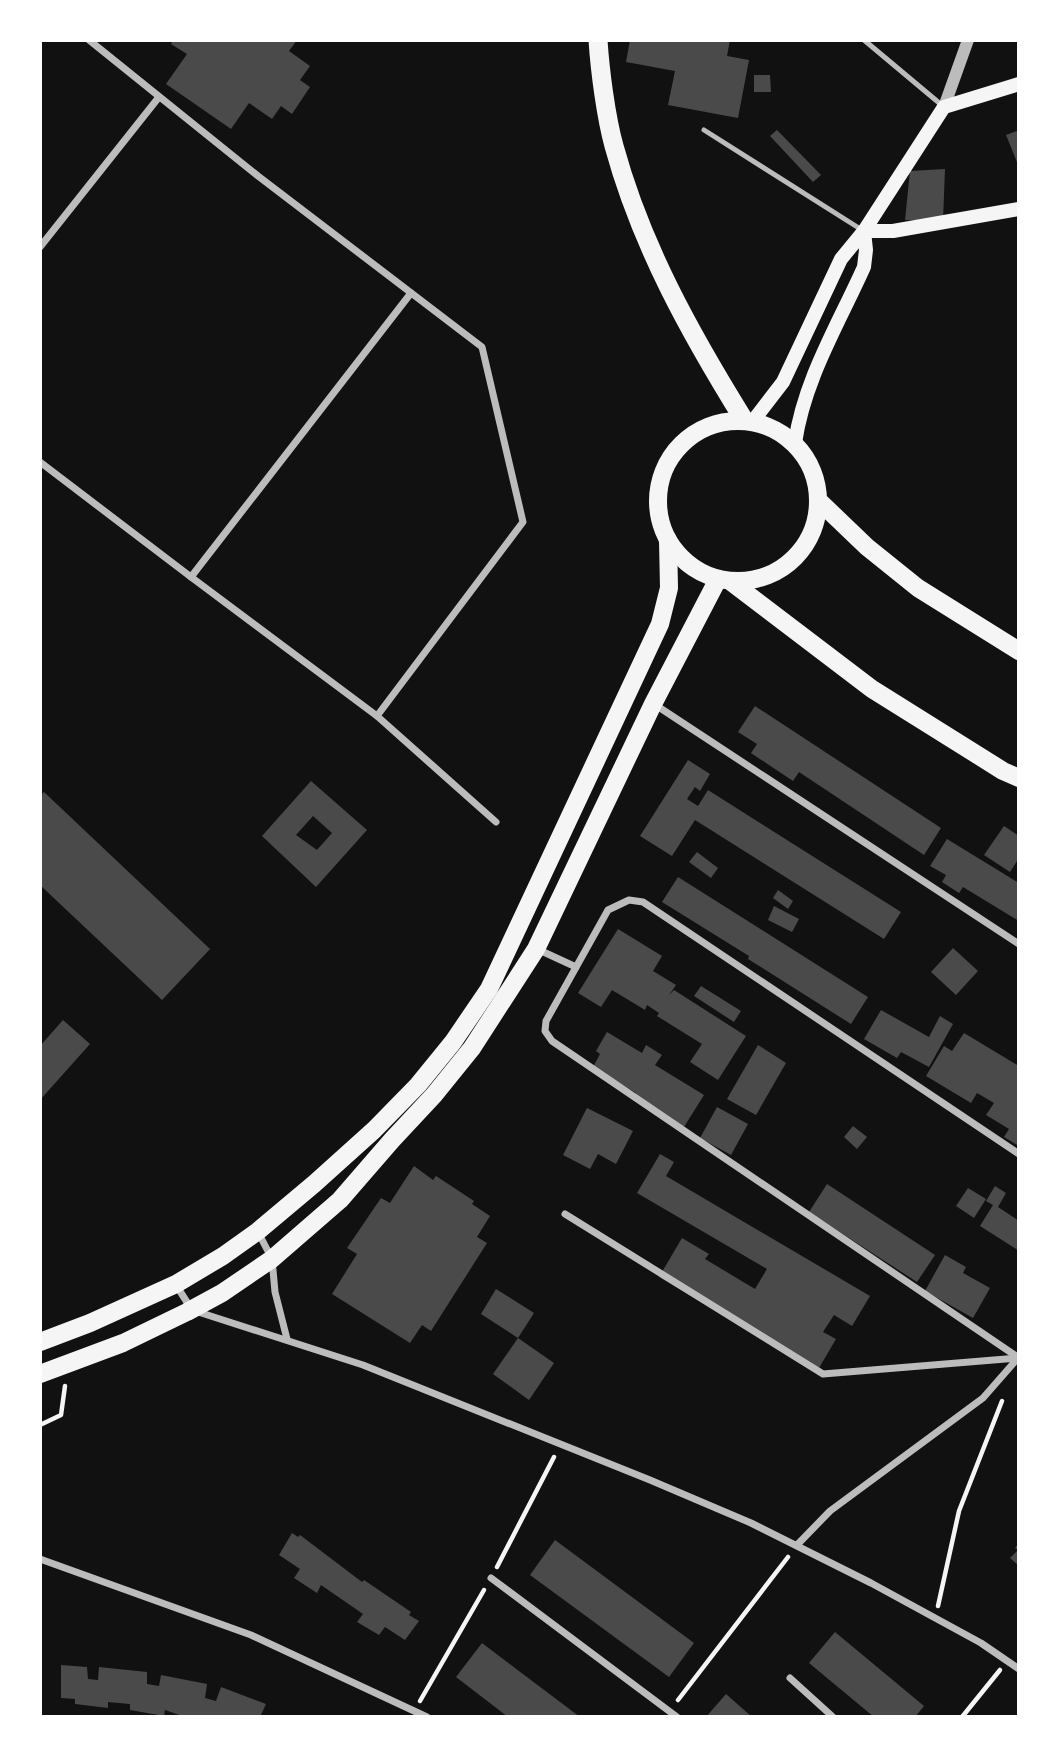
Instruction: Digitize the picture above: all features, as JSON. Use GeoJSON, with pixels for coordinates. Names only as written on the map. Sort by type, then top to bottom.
{"type":"FeatureCollection","features":[{"type":"Feature","properties":{"kind":"highway"},"geometry":{"type":"LineString","coordinates":[[598,40],[613,144],[645,240],[702,353],[749,421]]}},
{"type":"Feature","properties":{"kind":"main road"},"geometry":{"type":"LineString","coordinates":[[749,421],[783,382],[841,259],[864,232],[944,107],[1019,84]]}},
{"type":"Feature","properties":{"kind":"main road"},"geometry":{"type":"LineString","coordinates":[[864,232],[893,231],[1019,209]]}},
{"type":"Feature","properties":{"kind":"main road"},"geometry":{"type":"LineString","coordinates":[[795,443],[807,390],[864,267],[864,232]]}},
{"type":"Feature","properties":{"kind":"main road"},"geometry":{"type":"LineString","coordinates":[[724,580],[763,578],[792,561],[812,534],[819,501],[816,480],[808,460],[795,443],[783,433],[749,421],[726,421],[709,426],[693,434],[668,460],[658,495],[660,518],[668,540],[681,558],[698,571],[724,580],[872,690],[1013,777]]}},
{"type":"Feature","properties":{"kind":"main road"},"geometry":{"type":"LineString","coordinates":[[819,501],[867,547],[918,588],[1019,651]]}},
{"type":"Feature","properties":{"kind":"main road"},"geometry":{"type":"LineString","coordinates":[[40,1342],[176,1284],[258,1231],[364,1139],[418,1085],[453,1042],[489,989],[660,624],[669,588],[668,540]]}},
{"type":"Feature","properties":{"kind":"main road"},"geometry":{"type":"LineString","coordinates":[[40,1374],[123,1343],[192,1310],[272,1259],[340,1200],[434,1095],[472,1048],[536,949],[653,704],[724,580]]}},
{"type":"Feature","properties":{"kind":"street"},"geometry":{"type":"LineString","coordinates":[[89,40],[482,347],[523,522],[377,716]]}},
{"type":"Feature","properties":{"kind":"street"},"geometry":{"type":"LineString","coordinates":[[944,107],[968,40]]}},
{"type":"Feature","properties":{"kind":"street"},"geometry":{"type":"LineString","coordinates":[[40,247],[159,97]]}},
{"type":"Feature","properties":{"kind":"street"},"geometry":{"type":"LineString","coordinates":[[191,577],[411,293]]}},
{"type":"Feature","properties":{"kind":"street"},"geometry":{"type":"LineString","coordinates":[[40,462],[377,716],[496,822]]}},
{"type":"Feature","properties":{"kind":"street"},"geometry":{"type":"LineString","coordinates":[[653,704],[1019,944]]}},
{"type":"Feature","properties":{"kind":"street"},"geometry":{"type":"LineString","coordinates":[[1019,1154],[643,902],[629,900],[608,910],[546,1021],[545,1031],[552,1041],[1019,1358]]}},
{"type":"Feature","properties":{"kind":"street"},"geometry":{"type":"LineString","coordinates":[[536,949],[576,967]]}},
{"type":"Feature","properties":{"kind":"street"},"geometry":{"type":"LineString","coordinates":[[565,1214],[822,1374],[1019,1358]]}},
{"type":"Feature","properties":{"kind":"street"},"geometry":{"type":"LineString","coordinates":[[258,1231],[272,1259],[275,1292],[287,1339]]}},
{"type":"Feature","properties":{"kind":"street"},"geometry":{"type":"LineString","coordinates":[[176,1284],[192,1310],[363,1364],[751,1522],[981,1643],[1019,1670]]}},
{"type":"Feature","properties":{"kind":"street"},"geometry":{"type":"LineString","coordinates":[[797,1545],[830,1511],[983,1398],[1019,1358]]}},
{"type":"Feature","properties":{"kind":"street"},"geometry":{"type":"LineString","coordinates":[[40,1559],[251,1635],[428,1717]]}},
{"type":"Feature","properties":{"kind":"street"},"geometry":{"type":"LineString","coordinates":[[491,1578],[677,1717]]}},
{"type":"Feature","properties":{"kind":"street"},"geometry":{"type":"LineString","coordinates":[[790,1678],[833,1717]]}},
{"type":"Feature","properties":{"kind":"lane"},"geometry":{"type":"LineString","coordinates":[[864,40],[944,107]]}},
{"type":"Feature","properties":{"kind":"lane"},"geometry":{"type":"LineString","coordinates":[[704,131],[864,232]]}},
{"type":"Feature","properties":{"kind":"path"},"geometry":{"type":"LineString","coordinates":[[40,1426],[61,1415],[68,1364]]}},
{"type":"Feature","properties":{"kind":"path"},"geometry":{"type":"LineString","coordinates":[[935,1618],[959,1511],[1004,1396]]}},
{"type":"Feature","properties":{"kind":"path"},"geometry":{"type":"LineString","coordinates":[[670,1711],[797,1545]]}},
{"type":"Feature","properties":{"kind":"path"},"geometry":{"type":"LineString","coordinates":[[962,1717],[1007,1661]]}},
{"type":"Feature","properties":{"kind":"building"},"geometry":{"type":"Polygon","coordinates":[[[173,40],[297,40],[289,51],[310,66],[300,80],[310,87],[292,114],[281,106],[272,119],[249,103],[231,129],[166,84],[187,54],[171,44],[173,40]]]}},
{"type":"Feature","properties":{"kind":"building"},"geometry":{"type":"Polygon","coordinates":[[[630,40],[730,40],[727,56],[749,60],[738,118],[668,105],[675,71],[626,62],[630,40]]]}},
{"type":"Feature","properties":{"kind":"building"},"geometry":{"type":"Polygon","coordinates":[[[754,75],[770,75],[771,92],[754,92],[754,75]]]}},
{"type":"Feature","properties":{"kind":"building"},"geometry":{"type":"Polygon","coordinates":[[[777,130],[821,175],[813,182],[770,136],[777,130]]]}},
{"type":"Feature","properties":{"kind":"building"},"geometry":{"type":"Polygon","coordinates":[[[1019,130],[1019,167],[1006,135],[1019,130]]]}},
{"type":"Feature","properties":{"kind":"building"},"geometry":{"type":"Polygon","coordinates":[[[945,169],[943,221],[905,220],[910,171],[945,169]]]}},
{"type":"Feature","properties":{"kind":"building"},"geometry":{"type":"Polygon","coordinates":[[[755,706],[941,828],[924,855],[799,772],[793,781],[751,753],[757,744],[738,732],[755,706]]]}},
{"type":"Feature","properties":{"kind":"building"},"geometry":{"type":"Polygon","coordinates":[[[688,760],[710,774],[700,791],[695,787],[687,799],[698,806],[708,790],[901,912],[884,939],[695,820],[672,856],[640,836],[688,760]]]}},
{"type":"Feature","properties":{"kind":"building"},"geometry":{"type":"Polygon","coordinates":[[[311,781],[367,830],[316,887],[262,836],[311,781]],[[313,816],[296,835],[317,850],[332,833],[313,816]]]}},
{"type":"Feature","properties":{"kind":"building"},"geometry":{"type":"Polygon","coordinates":[[[44,792],[210,949],[162,1000],[40,885],[40,796],[44,792]]]}},
{"type":"Feature","properties":{"kind":"building"},"geometry":{"type":"Polygon","coordinates":[[[1004,826],[1019,836],[1019,858],[1010,872],[984,855],[1004,826]]]}},
{"type":"Feature","properties":{"kind":"building"},"geometry":{"type":"Polygon","coordinates":[[[947,839],[1019,883],[1019,921],[963,887],[959,893],[942,882],[946,875],[930,866],[947,839]]]}},
{"type":"Feature","properties":{"kind":"building"},"geometry":{"type":"Polygon","coordinates":[[[697,852],[718,868],[711,878],[689,862],[697,852]]]}},
{"type":"Feature","properties":{"kind":"building"},"geometry":{"type":"Polygon","coordinates":[[[678,877],[868,997],[851,1024],[662,902],[678,877]]]}},
{"type":"Feature","properties":{"kind":"building"},"geometry":{"type":"Polygon","coordinates":[[[778,890],[793,901],[788,909],[773,898],[778,890]]]}},
{"type":"Feature","properties":{"kind":"building"},"geometry":{"type":"Polygon","coordinates":[[[774,906],[799,919],[792,932],[768,920],[774,906]]]}},
{"type":"Feature","properties":{"kind":"building"},"geometry":{"type":"Polygon","coordinates":[[[618,929],[662,956],[653,971],[676,985],[669,995],[674,990],[746,1036],[718,1080],[690,1062],[702,1044],[657,1016],[659,1013],[647,1005],[645,1010],[612,990],[601,1007],[578,993],[618,929]]]}},
{"type":"Feature","properties":{"kind":"building"},"geometry":{"type":"Polygon","coordinates":[[[953,948],[978,971],[956,995],[931,972],[953,948]]]}},
{"type":"Feature","properties":{"kind":"building"},"geometry":{"type":"Polygon","coordinates":[[[701,986],[741,1011],[734,1022],[694,996],[701,986]]]}},
{"type":"Feature","properties":{"kind":"building"},"geometry":{"type":"Polygon","coordinates":[[[881,1010],[929,1037],[940,1016],[953,1024],[929,1067],[901,1052],[897,1058],[864,1039],[881,1010]]]}},
{"type":"Feature","properties":{"kind":"building"},"geometry":{"type":"Polygon","coordinates":[[[63,1020],[90,1044],[40,1100],[40,1046],[63,1020]]]}},
{"type":"Feature","properties":{"kind":"building"},"geometry":{"type":"Polygon","coordinates":[[[607,1032],[642,1053],[646,1045],[662,1055],[655,1065],[704,1095],[684,1127],[633,1097],[636,1093],[593,1067],[600,1054],[596,1051],[607,1032]]]}},
{"type":"Feature","properties":{"kind":"building"},"geometry":{"type":"Polygon","coordinates":[[[964,1033],[1019,1066],[1019,1146],[1004,1137],[1009,1129],[986,1115],[994,1103],[977,1093],[971,1103],[926,1076],[944,1046],[952,1051],[964,1033]]]}},
{"type":"Feature","properties":{"kind":"building"},"geometry":{"type":"Polygon","coordinates":[[[758,1045],[786,1063],[756,1115],[727,1099],[758,1045]]]}},
{"type":"Feature","properties":{"kind":"building"},"geometry":{"type":"Polygon","coordinates":[[[717,1107],[748,1124],[731,1155],[700,1138],[717,1107]]]}},
{"type":"Feature","properties":{"kind":"building"},"geometry":{"type":"Polygon","coordinates":[[[587,1108],[633,1131],[616,1164],[598,1154],[590,1169],[563,1155],[587,1108]]]}},
{"type":"Feature","properties":{"kind":"building"},"geometry":{"type":"Polygon","coordinates":[[[853,1126],[867,1137],[857,1149],[844,1137],[853,1126]]]}},
{"type":"Feature","properties":{"kind":"building"},"geometry":{"type":"Polygon","coordinates":[[[660,1154],[674,1162],[666,1176],[870,1296],[852,1326],[834,1315],[823,1332],[836,1339],[819,1368],[794,1357],[659,1277],[682,1238],[709,1254],[705,1259],[755,1289],[767,1269],[637,1193],[660,1154]]]}},
{"type":"Feature","properties":{"kind":"building"},"geometry":{"type":"Polygon","coordinates":[[[414,1166],[433,1180],[436,1176],[474,1201],[472,1204],[490,1216],[477,1237],[487,1243],[431,1331],[422,1325],[410,1343],[332,1294],[357,1254],[347,1248],[381,1198],[390,1203],[414,1166]]]}},
{"type":"Feature","properties":{"kind":"building"},"geometry":{"type":"Polygon","coordinates":[[[827,1184],[935,1255],[917,1282],[809,1212],[827,1184]]]}},
{"type":"Feature","properties":{"kind":"building"},"geometry":{"type":"Polygon","coordinates":[[[995,1186],[1006,1193],[998,1207],[1019,1221],[1019,1251],[980,1226],[993,1205],[986,1201],[995,1186]]]}},
{"type":"Feature","properties":{"kind":"building"},"geometry":{"type":"Polygon","coordinates":[[[968,1188],[986,1199],[974,1218],[956,1206],[968,1188]]]}},
{"type":"Feature","properties":{"kind":"building"},"geometry":{"type":"Polygon","coordinates":[[[945,1255],[966,1267],[963,1273],[990,1288],[973,1318],[925,1291],[945,1255]]]}},
{"type":"Feature","properties":{"kind":"building"},"geometry":{"type":"Polygon","coordinates":[[[496,1289],[534,1313],[518,1338],[481,1314],[496,1289]]]}},
{"type":"Feature","properties":{"kind":"building"},"geometry":{"type":"Polygon","coordinates":[[[518,1338],[554,1363],[529,1400],[493,1374],[518,1338]]]}},
{"type":"Feature","properties":{"kind":"building"},"geometry":{"type":"Polygon","coordinates":[[[292,1533],[298,1537],[300,1535],[362,1582],[364,1580],[411,1612],[409,1615],[419,1621],[405,1640],[385,1627],[379,1635],[357,1622],[363,1614],[321,1585],[317,1593],[294,1578],[300,1569],[279,1555],[292,1533]]]}},
{"type":"Feature","properties":{"kind":"building"},"geometry":{"type":"Polygon","coordinates":[[[555,1540],[694,1643],[669,1677],[530,1575],[555,1540]]]}},
{"type":"Feature","properties":{"kind":"building"},"geometry":{"type":"Polygon","coordinates":[[[1019,1543],[1019,1566],[1010,1558],[1018,1550],[1015,1548],[1019,1543]]]}},
{"type":"Feature","properties":{"kind":"building"},"geometry":{"type":"Polygon","coordinates":[[[835,1632],[924,1706],[915,1717],[874,1717],[809,1663],[835,1632]]]}},
{"type":"Feature","properties":{"kind":"building"},"geometry":{"type":"Polygon","coordinates":[[[482,1643],[580,1717],[508,1717],[456,1677],[482,1643]]]}},
{"type":"Feature","properties":{"kind":"building"},"geometry":{"type":"Polygon","coordinates":[[[61,1665],[87,1667],[88,1679],[98,1680],[99,1667],[147,1672],[147,1684],[159,1686],[161,1675],[207,1684],[205,1698],[216,1701],[221,1687],[266,1704],[260,1717],[185,1717],[165,1710],[164,1716],[130,1710],[130,1704],[108,1702],[108,1708],[75,1704],[75,1699],[61,1698],[61,1665]]]}},
{"type":"Feature","properties":{"kind":"building"},"geometry":{"type":"Polygon","coordinates":[[[726,1694],[752,1717],[706,1717],[726,1694]]]}}]}
